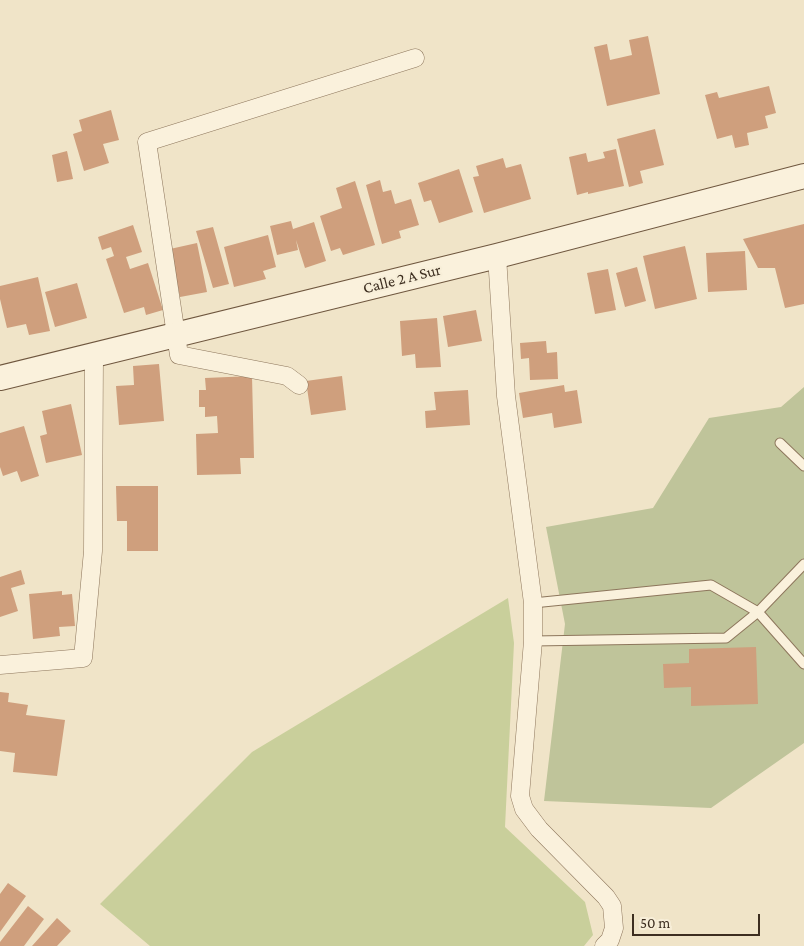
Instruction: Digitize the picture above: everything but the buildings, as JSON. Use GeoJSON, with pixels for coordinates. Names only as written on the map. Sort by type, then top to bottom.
{"type":"FeatureCollection","features":[{"type":"Feature","properties":{"kind":"main road","name":"Calle 2 A Sur"},"geometry":{"type":"LineString","coordinates":[[0,378],[497,256],[804,176]]}},
{"type":"Feature","properties":{"kind":"street"},"geometry":{"type":"LineString","coordinates":[[299,385],[287,376],[179,355],[147,142],[415,58]]}},
{"type":"Feature","properties":{"kind":"street"},"geometry":{"type":"LineString","coordinates":[[497,256],[506,396],[533,603],[533,641],[520,796],[524,809],[539,829],[606,897],[612,906],[614,928],[610,940],[604,946]]}},
{"type":"Feature","properties":{"kind":"street"},"geometry":{"type":"LineString","coordinates":[[0,665],[83,658],[93,551],[94,355]]}},
{"type":"Feature","properties":{"kind":"lane"},"geometry":{"type":"LineString","coordinates":[[780,444],[804,466]]}},
{"type":"Feature","properties":{"kind":"lane"},"geometry":{"type":"LineString","coordinates":[[533,641],[726,638],[758,612],[804,564]]}},
{"type":"Feature","properties":{"kind":"lane"},"geometry":{"type":"LineString","coordinates":[[533,603],[711,585],[758,612],[804,664]]}},
{"type":"Feature","properties":{"kind":"green space"},"geometry":{"type":"Polygon","coordinates":[[[804,387],[804,743],[711,808],[544,801],[565,624],[546,527],[653,508],[709,418],[781,407],[804,387]]]}},
{"type":"Feature","properties":{"kind":"green space"},"geometry":{"type":"Polygon","coordinates":[[[508,598],[514,643],[505,827],[585,902],[593,935],[584,946],[150,946],[100,904],[252,752],[508,598]]]}}]}
